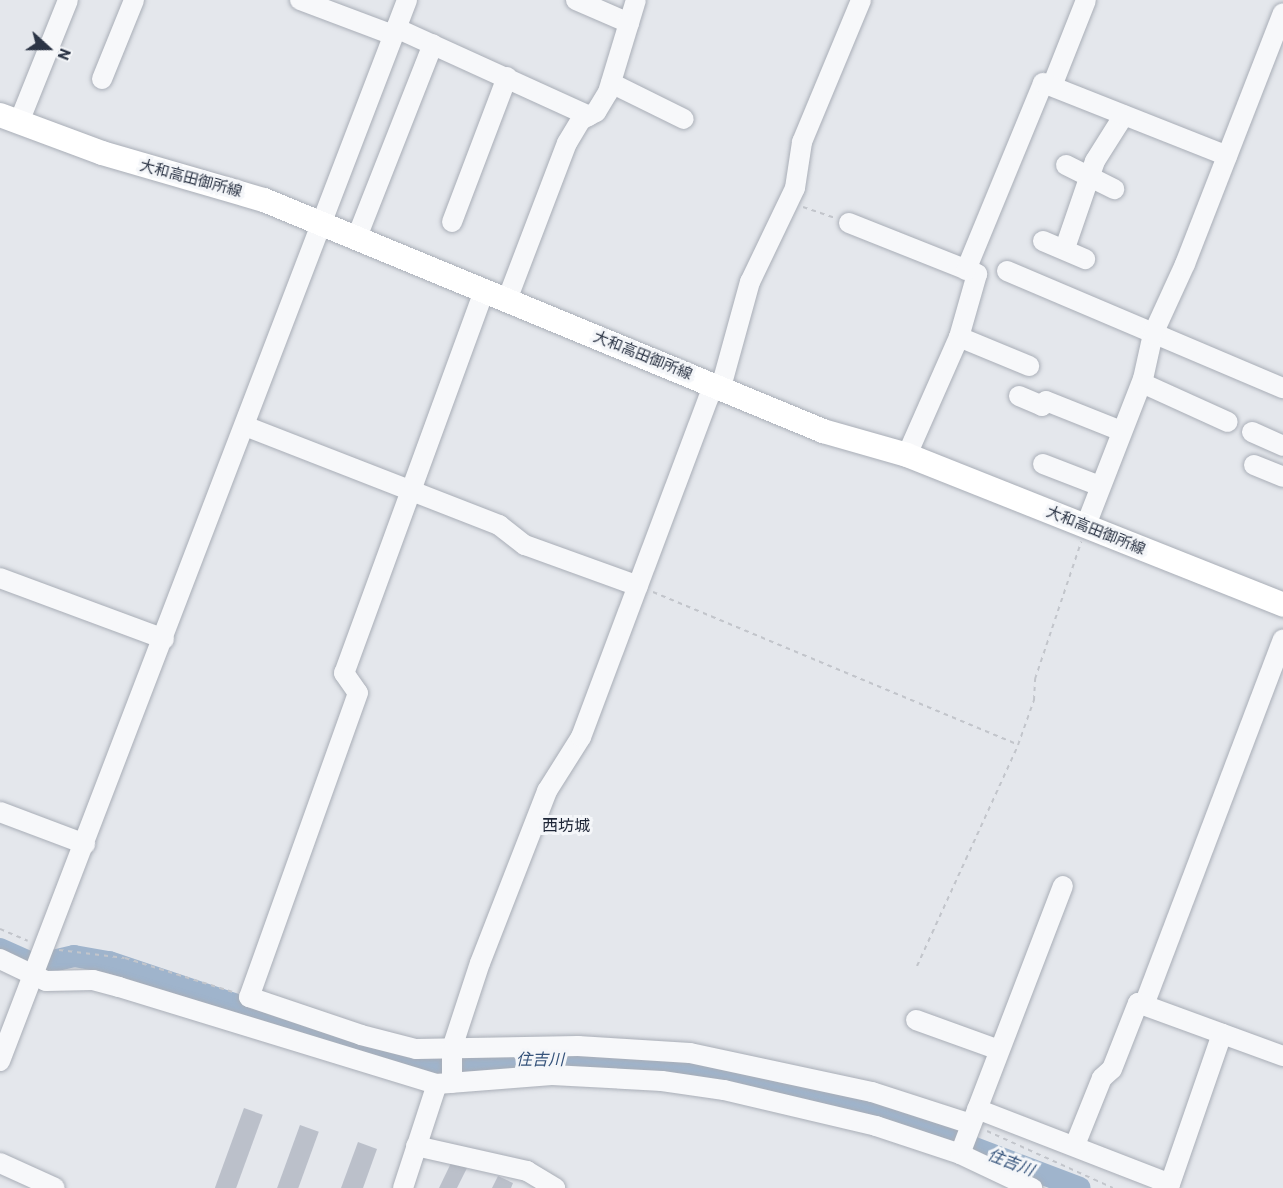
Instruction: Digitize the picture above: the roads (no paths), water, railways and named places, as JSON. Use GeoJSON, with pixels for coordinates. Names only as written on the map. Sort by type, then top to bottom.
{"type":"FeatureCollection","features":[{"type":"Feature","properties":{"kind":"main road","name":"大和高田御所線"},"geometry":{"type":"LineString","coordinates":[[9,119],[102,153],[235,190],[321,222],[823,431],[907,455],[1283,605]]}},
{"type":"Feature","properties":{"kind":"street"},"geometry":{"type":"LineString","coordinates":[[9,119],[68,0]]}},
{"type":"Feature","properties":{"kind":"street"},"geometry":{"type":"LineString","coordinates":[[102,79],[134,0]]}},
{"type":"Feature","properties":{"kind":"street"},"geometry":{"type":"LineString","coordinates":[[300,0],[433,44],[589,116]]}},
{"type":"Feature","properties":{"kind":"street"},"geometry":{"type":"LineString","coordinates":[[0,1061],[246,426],[321,222],[407,0]]}},
{"type":"Feature","properties":{"kind":"street"},"geometry":{"type":"LineString","coordinates":[[576,0],[629,23]]}},
{"type":"Feature","properties":{"kind":"street"},"geometry":{"type":"LineString","coordinates":[[507,300],[567,143],[581,120],[602,104],[611,83],[636,0]]}},
{"type":"Feature","properties":{"kind":"street"},"geometry":{"type":"LineString","coordinates":[[403,1188],[416,1146],[444,1083],[452,1048],[480,963],[543,802],[581,737],[717,385],[750,282],[799,177],[802,142],[861,0]]}},
{"type":"Feature","properties":{"kind":"street"},"geometry":{"type":"LineString","coordinates":[[1052,86],[1086,0]]}},
{"type":"Feature","properties":{"kind":"street"},"geometry":{"type":"LineString","coordinates":[[1086,525],[1121,431],[1142,383],[1153,334],[1185,264],[1283,14]]}},
{"type":"Feature","properties":{"kind":"street"},"geometry":{"type":"LineString","coordinates":[[357,237],[433,44]]}},
{"type":"Feature","properties":{"kind":"street"},"geometry":{"type":"LineString","coordinates":[[452,222],[507,77]]}},
{"type":"Feature","properties":{"kind":"street"},"geometry":{"type":"LineString","coordinates":[[611,83],[684,119]]}},
{"type":"Feature","properties":{"kind":"street"},"geometry":{"type":"LineString","coordinates":[[966,270],[1043,83],[1227,156]]}},
{"type":"Feature","properties":{"kind":"street"},"geometry":{"type":"LineString","coordinates":[[1065,248],[1089,174],[1124,115]]}},
{"type":"Feature","properties":{"kind":"street"},"geometry":{"type":"LineString","coordinates":[[1066,165],[1089,174],[1114,189]]}},
{"type":"Feature","properties":{"kind":"street"},"geometry":{"type":"LineString","coordinates":[[849,223],[977,274],[959,337],[907,455]]}},
{"type":"Feature","properties":{"kind":"street"},"geometry":{"type":"LineString","coordinates":[[1043,241],[1065,248],[1085,259]]}},
{"type":"Feature","properties":{"kind":"street"},"geometry":{"type":"LineString","coordinates":[[1007,271],[1283,388]]}},
{"type":"Feature","properties":{"kind":"street"},"geometry":{"type":"LineString","coordinates":[[484,291],[344,673],[358,693],[249,997],[361,1035],[416,1049],[578,1046],[690,1053],[974,1116],[1075,1145],[1170,1184],[1222,1034]]}},
{"type":"Feature","properties":{"kind":"street"},"geometry":{"type":"LineString","coordinates":[[959,337],[1029,366]]}},
{"type":"Feature","properties":{"kind":"street"},"geometry":{"type":"LineString","coordinates":[[1142,383],[1228,422]]}},
{"type":"Feature","properties":{"kind":"street"},"geometry":{"type":"LineString","coordinates":[[1019,396],[1042,406],[1046,401],[1121,431]]}},
{"type":"Feature","properties":{"kind":"street"},"geometry":{"type":"LineString","coordinates":[[246,426],[499,525],[525,545],[638,586]]}},
{"type":"Feature","properties":{"kind":"street"},"geometry":{"type":"LineString","coordinates":[[1252,432],[1283,446]]}},
{"type":"Feature","properties":{"kind":"street"},"geometry":{"type":"LineString","coordinates":[[1043,464],[1100,486]]}},
{"type":"Feature","properties":{"kind":"street"},"geometry":{"type":"LineString","coordinates":[[1254,465],[1283,477]]}},
{"type":"Feature","properties":{"kind":"street"},"geometry":{"type":"LineString","coordinates":[[0,579],[164,639]]}},
{"type":"Feature","properties":{"kind":"street"},"geometry":{"type":"LineString","coordinates":[[1144,1005],[1283,640]]}},
{"type":"Feature","properties":{"kind":"street"},"geometry":{"type":"LineString","coordinates":[[0,812],[85,844]]}},
{"type":"Feature","properties":{"kind":"street"},"geometry":{"type":"LineString","coordinates":[[960,1154],[1063,886]]}},
{"type":"Feature","properties":{"kind":"street"},"geometry":{"type":"LineString","coordinates":[[0,959],[46,981],[93,980],[444,1083],[552,1075],[662,1081],[723,1090],[833,1114],[960,1154],[1032,1188]]}},
{"type":"Feature","properties":{"kind":"street"},"geometry":{"type":"LineString","coordinates":[[1075,1145],[1102,1078],[1112,1070],[1138,1003],[1283,1056]]}},
{"type":"Feature","properties":{"kind":"street"},"geometry":{"type":"LineString","coordinates":[[916,1020],[999,1050]]}},
{"type":"Feature","properties":{"kind":"street"},"geometry":{"type":"LineString","coordinates":[[416,1146],[527,1171],[555,1188]]}},
{"type":"Feature","properties":{"kind":"street"},"geometry":{"type":"LineString","coordinates":[[0,1163],[55,1188]]}},
{"type":"Feature","properties":{"kind":"waterway","name":"住吉川"},"geometry":{"type":"LineString","coordinates":[[0,949],[29,962],[44,963],[74,956],[109,962],[364,1048],[427,1063],[536,1057],[629,1061],[707,1071],[872,1109],[1080,1188]]}},
{"type":"Feature","properties":{"kind":"district","name":"西坊城"},"geometry":{"type":"Point","coordinates":[566,825]}}]}
